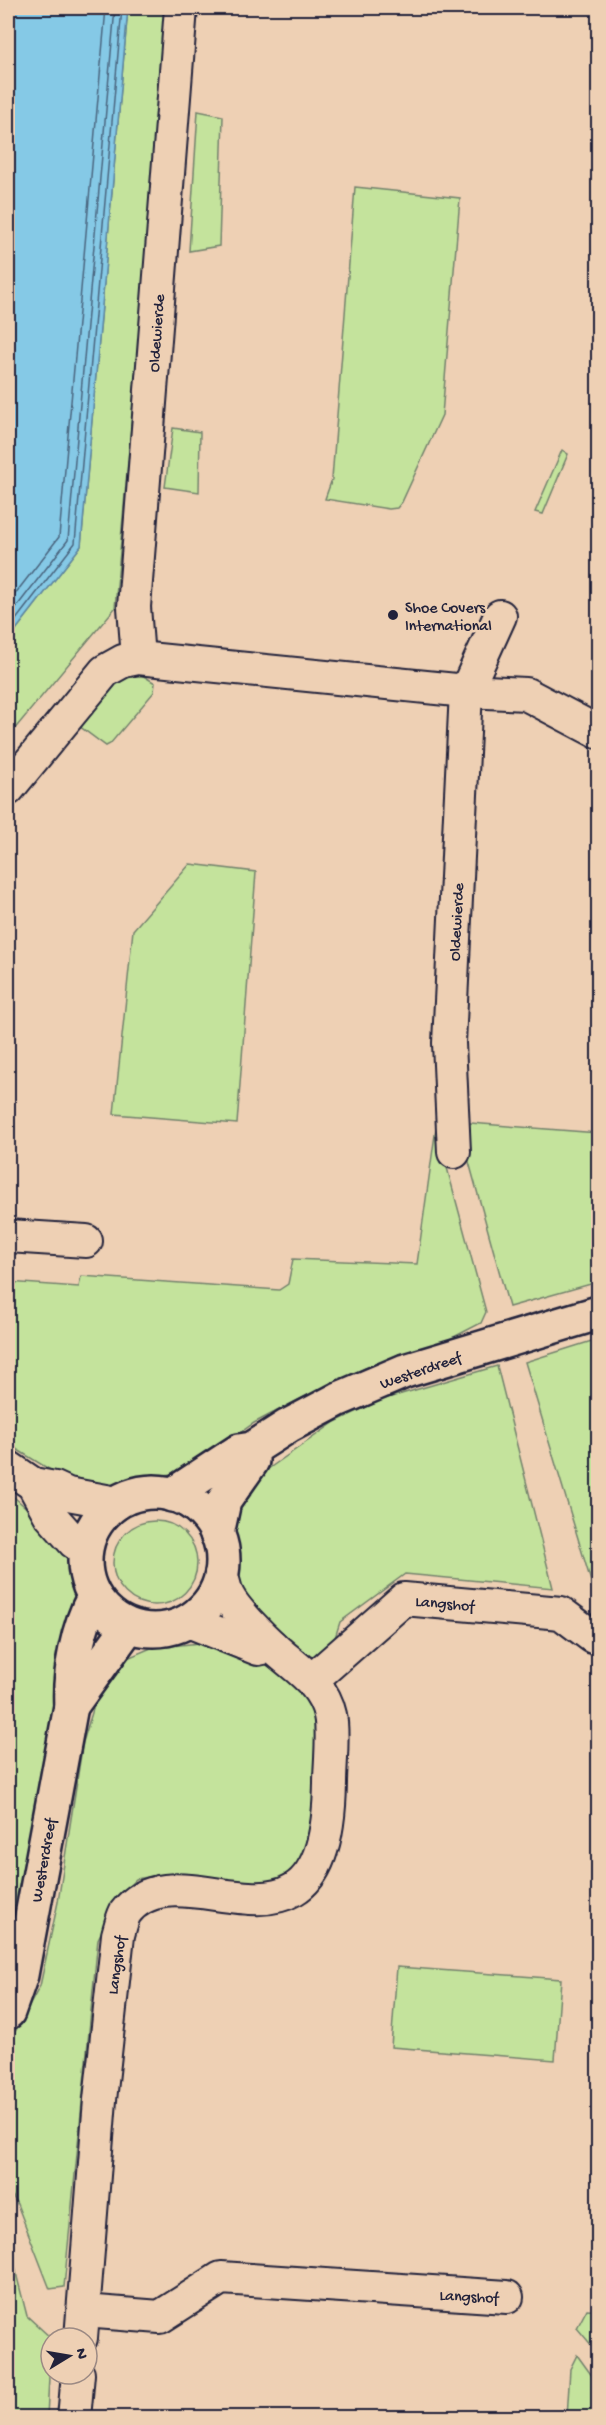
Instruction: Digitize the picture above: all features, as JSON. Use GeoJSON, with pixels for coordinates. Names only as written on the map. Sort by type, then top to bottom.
{"type":"FeatureCollection","features":[{"type":"Feature","properties":{"kind":"main road","name":"Westerdreef"},"geometry":{"type":"LineString","coordinates":[[172,1495],[239,1451],[252,1449],[288,1426],[339,1399],[405,1371],[598,1313]]}},
{"type":"Feature","properties":{"kind":"main road"},"geometry":{"type":"LineString","coordinates":[[217,1534],[224,1501],[252,1461],[252,1449]]}},
{"type":"Feature","properties":{"kind":"main road"},"geometry":{"type":"LineString","coordinates":[[153,1492],[172,1495],[198,1509],[217,1534],[222,1553],[221,1574],[215,1593],[203,1609],[188,1621],[169,1629],[149,1630],[129,1626],[104,1609],[94,1597],[86,1574],[85,1550],[92,1531],[102,1515],[117,1503],[134,1495],[153,1492]]}},
{"type":"Feature","properties":{"kind":"main road","name":"Westerdreef"},"geometry":{"type":"LineString","coordinates":[[8,2012],[21,1976],[71,1706],[70,1692],[83,1617],[94,1597]]}},
{"type":"Feature","properties":{"kind":"main road","name":"Westerdreef"},"geometry":{"type":"LineString","coordinates":[[71,1706],[129,1626]]}},
{"type":"Feature","properties":{"kind":"street","name":"Oldewierde"},"geometry":{"type":"LineString","coordinates":[[138,658],[134,607],[181,8]]}},
{"type":"Feature","properties":{"kind":"street","name":"Oldewierde"},"geometry":{"type":"LineString","coordinates":[[454,1152],[449,1043],[466,691],[500,616]]}},
{"type":"Feature","properties":{"kind":"street"},"geometry":{"type":"LineString","coordinates":[[8,789],[105,671],[123,661],[138,658],[466,691],[526,694],[598,732]]}},
{"type":"Feature","properties":{"kind":"street"},"geometry":{"type":"LineString","coordinates":[[8,1236],[86,1241]]}},
{"type":"Feature","properties":{"kind":"street"},"geometry":{"type":"LineString","coordinates":[[8,1467],[33,1484],[55,1488],[68,1494],[117,1503]]}},
{"type":"Feature","properties":{"kind":"street"},"geometry":{"type":"LineString","coordinates":[[33,1484],[50,1515],[74,1542],[85,1550]]}},
{"type":"Feature","properties":{"kind":"street","name":"Langshof"},"geometry":{"type":"LineString","coordinates":[[221,1574],[228,1597],[272,1646],[313,1679],[330,1715],[329,1811],[324,1845],[314,1868],[289,1894],[270,1899],[175,1891],[148,1895],[125,1914],[118,1935],[100,2100],[83,2325],[160,2317],[221,2278],[507,2297]]}},
{"type":"Feature","properties":{"kind":"street","name":"Langshof"},"geometry":{"type":"LineString","coordinates":[[313,1679],[404,1599],[561,1613],[593,1637],[598,1638]]}},
{"type":"Feature","properties":{"kind":"street"},"geometry":{"type":"LineString","coordinates":[[188,1621],[258,1649],[272,1646]]}},
{"type":"Feature","properties":{"kind":"street"},"geometry":{"type":"LineString","coordinates":[[74,2418],[77,2386]]}},
{"type":"Feature","properties":{"kind":"green space"},"geometry":{"type":"Polygon","coordinates":[[[128,8],[168,8],[115,608],[8,737],[8,640],[81,546],[128,8]]]}},
{"type":"Feature","properties":{"kind":"green space"},"geometry":{"type":"Polygon","coordinates":[[[198,111],[223,116],[219,246],[189,251],[198,111]]]}},
{"type":"Feature","properties":{"kind":"green space"},"geometry":{"type":"Polygon","coordinates":[[[355,187],[460,198],[442,415],[402,502],[397,508],[389,509],[325,499],[332,479],[355,187]]]}},
{"type":"Feature","properties":{"kind":"green space"},"geometry":{"type":"Polygon","coordinates":[[[173,428],[200,432],[199,492],[165,487],[173,428]]]}},
{"type":"Feature","properties":{"kind":"green space"},"geometry":{"type":"Polygon","coordinates":[[[562,450],[568,454],[543,514],[535,512],[562,450]]]}},
{"type":"Feature","properties":{"kind":"green space"},"geometry":{"type":"Polygon","coordinates":[[[142,675],[155,683],[154,692],[110,744],[106,746],[75,723],[96,698],[112,685],[131,676],[142,675]]]}},
{"type":"Feature","properties":{"kind":"green space"},"geometry":{"type":"Polygon","coordinates":[[[190,864],[256,872],[237,1124],[114,1114],[133,930],[190,864]]]}},
{"type":"Feature","properties":{"kind":"green space"},"geometry":{"type":"Polygon","coordinates":[[[458,1122],[598,1133],[598,1282],[509,1307],[458,1122]]]}},
{"type":"Feature","properties":{"kind":"green space"},"geometry":{"type":"Polygon","coordinates":[[[436,1127],[486,1312],[481,1323],[450,1339],[365,1368],[298,1400],[254,1423],[183,1473],[141,1477],[109,1488],[65,1479],[8,1444],[8,1282],[79,1287],[81,1276],[279,1290],[288,1284],[293,1259],[417,1264],[436,1127]]]}},
{"type":"Feature","properties":{"kind":"green space"},"geometry":{"type":"Polygon","coordinates":[[[598,1339],[598,1605],[525,1362],[598,1339]]]}},
{"type":"Feature","properties":{"kind":"green space"},"geometry":{"type":"Polygon","coordinates":[[[497,1366],[553,1588],[405,1574],[340,1622],[326,1666],[263,1624],[236,1580],[234,1533],[238,1506],[261,1474],[335,1422],[381,1400],[497,1366]]]}},
{"type":"Feature","properties":{"kind":"green space"},"geometry":{"type":"Polygon","coordinates":[[[8,1492],[59,1536],[68,1561],[78,1611],[54,1703],[27,1886],[8,1971],[8,1492]]]}},
{"type":"Feature","properties":{"kind":"green space"},"geometry":{"type":"Polygon","coordinates":[[[147,1521],[163,1521],[179,1528],[190,1539],[197,1555],[194,1579],[185,1593],[163,1605],[147,1605],[131,1598],[120,1587],[113,1571],[113,1555],[120,1539],[131,1528],[147,1521]]]}},
{"type":"Feature","properties":{"kind":"green space"},"geometry":{"type":"Polygon","coordinates":[[[200,1643],[265,1664],[296,1682],[313,1699],[322,1728],[309,1854],[279,1884],[223,1884],[167,1874],[136,1879],[120,1895],[98,1939],[64,2287],[50,2289],[17,2204],[8,2188],[8,2045],[40,1986],[58,1902],[83,1742],[98,1693],[125,1659],[151,1648],[200,1643]]]}},
{"type":"Feature","properties":{"kind":"green space"},"geometry":{"type":"Polygon","coordinates":[[[397,1967],[561,1979],[555,2060],[391,2047],[397,1967]]]}},
{"type":"Feature","properties":{"kind":"green space"},"geometry":{"type":"Polygon","coordinates":[[[8,2221],[17,2277],[27,2316],[39,2327],[39,2386],[49,2386],[47,2417],[8,2417],[8,2221]]]}},
{"type":"Feature","properties":{"kind":"green space"},"geometry":{"type":"Polygon","coordinates":[[[587,2309],[598,2310],[598,2353],[577,2328],[587,2309]]]}},
{"type":"Feature","properties":{"kind":"green space"},"geometry":{"type":"Polygon","coordinates":[[[577,2355],[598,2384],[598,2417],[567,2417],[570,2369],[577,2355]]]}},
{"type":"Feature","properties":{"kind":"water"},"geometry":{"type":"Polygon","coordinates":[[[9,8],[128,8],[81,546],[8,640],[9,8]]]}},
{"type":"Feature","properties":{"kind":"place","name":"Shoe Covers International"},"geometry":{"type":"Point","coordinates":[393,615]}}]}
